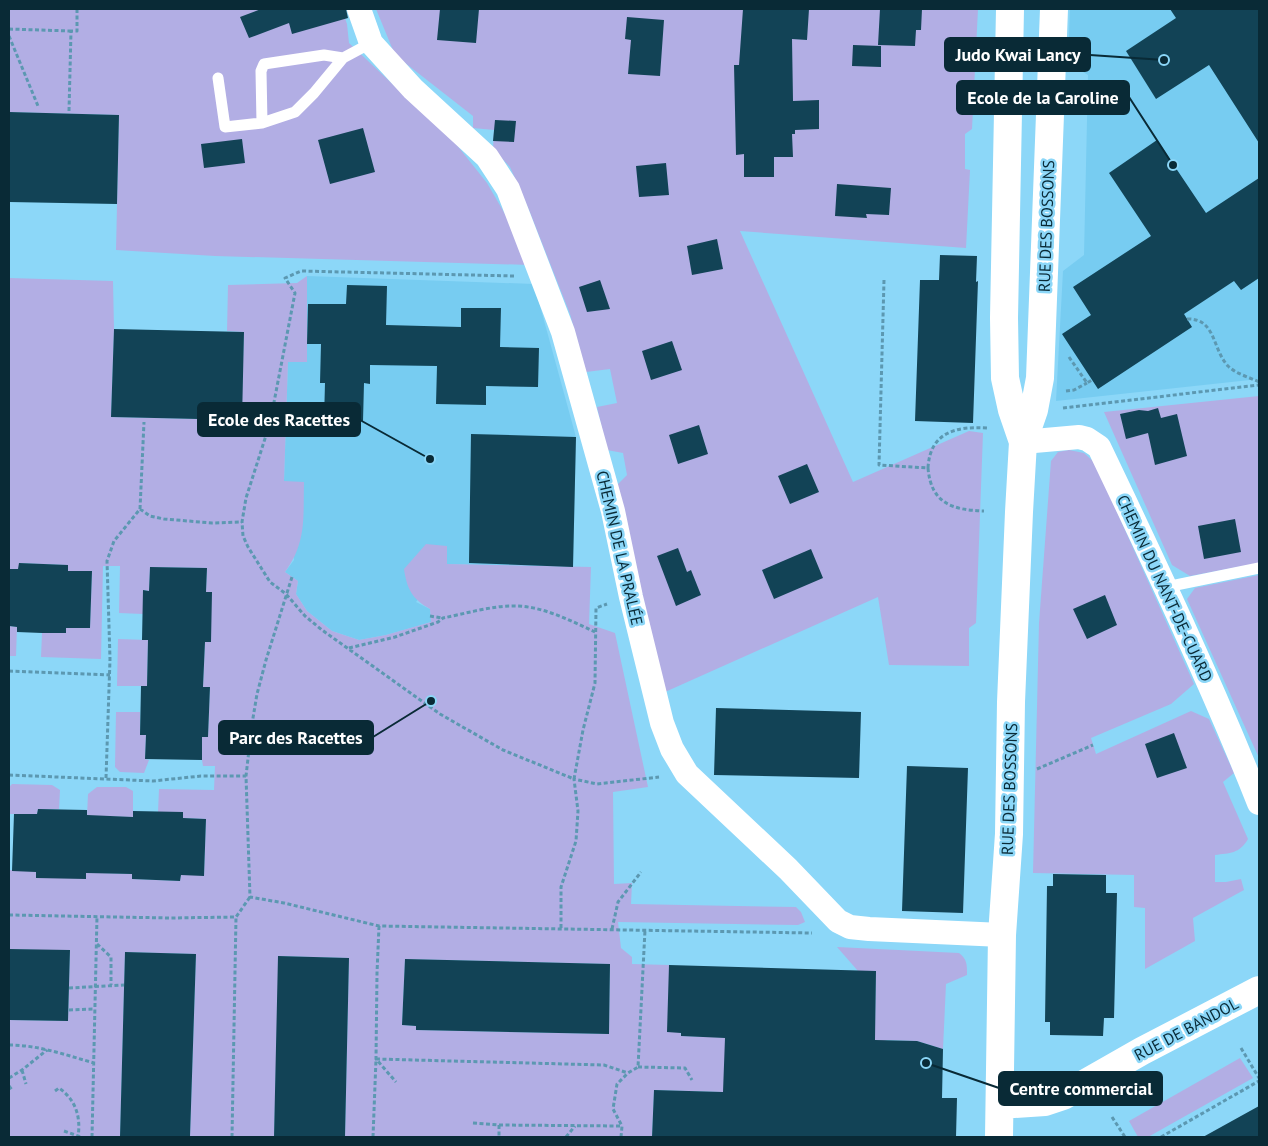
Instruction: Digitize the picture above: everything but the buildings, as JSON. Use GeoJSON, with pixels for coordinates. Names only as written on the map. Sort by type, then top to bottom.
{"type":"FeatureCollection","features":[{"type":"Feature","properties":{"kind":"street","name":"CHEMIN DE LA PRALÉE"},"geometry":{"type":"LineString","coordinates":[[359,9],[371,43],[413,89],[487,157],[508,189],[563,332],[613,511],[631,597],[662,723],[672,749],[687,774],[788,869],[838,921],[850,927],[869,929],[1002,935]]}},
{"type":"Feature","properties":{"kind":"street","name":"RUE DES BOSSONS"},"geometry":{"type":"LineString","coordinates":[[1010,9],[1005,378],[1012,410],[1023,442]]}},
{"type":"Feature","properties":{"kind":"street","name":"RUE DES BOSSONS"},"geometry":{"type":"LineString","coordinates":[[999,1137],[1001,1104],[1002,935],[1008,834],[1014,623],[1023,442],[1034,410],[1040,378],[1054,9]]}},
{"type":"Feature","properties":{"kind":"street"},"geometry":{"type":"LineString","coordinates":[[1004,342],[1042,343]]}},
{"type":"Feature","properties":{"kind":"street","name":"CHEMIN DU NANT-DE-CUARD"},"geometry":{"type":"LineString","coordinates":[[1023,442],[1079,437],[1088,439],[1099,447],[1166,587],[1231,734],[1259,803]]}},
{"type":"Feature","properties":{"kind":"street","name":"RUE DE BANDOL"},"geometry":{"type":"LineString","coordinates":[[1001,1104],[1045,1102],[1062,1096],[1142,1051],[1259,990]]}},
{"type":"Feature","properties":{"kind":"lane"},"geometry":{"type":"LineString","coordinates":[[218,78],[226,127],[262,123],[294,112],[314,93],[343,58],[371,43]]}},
{"type":"Feature","properties":{"kind":"lane"},"geometry":{"type":"LineString","coordinates":[[262,123],[261,71],[264,64],[324,54],[343,58]]}},
{"type":"Feature","properties":{"kind":"lane"},"geometry":{"type":"LineString","coordinates":[[1166,587],[1259,568]]}},
{"type":"Feature","properties":{"kind":"path"},"geometry":{"type":"LineString","coordinates":[[9,29],[76,31],[77,9]]}},
{"type":"Feature","properties":{"kind":"path"},"geometry":{"type":"LineString","coordinates":[[69,110],[71,31]]}},
{"type":"Feature","properties":{"kind":"path"},"geometry":{"type":"LineString","coordinates":[[9,36],[38,106]]}},
{"type":"Feature","properties":{"kind":"path"},"geometry":{"type":"LineString","coordinates":[[542,276],[301,270],[285,278],[295,293],[270,423],[246,498],[242,522],[243,536],[270,582],[286,594],[305,616],[440,714],[476,736],[503,750],[574,779],[597,784],[687,774]]}},
{"type":"Feature","properties":{"kind":"path"},"geometry":{"type":"LineString","coordinates":[[884,280],[879,465],[928,468]]}},
{"type":"Feature","properties":{"kind":"path"},"geometry":{"type":"LineString","coordinates":[[1187,319],[1194,319],[1207,326],[1228,366],[1259,383]]}},
{"type":"Feature","properties":{"kind":"path"},"geometry":{"type":"LineString","coordinates":[[1066,353],[1087,383]]}},
{"type":"Feature","properties":{"kind":"path"},"geometry":{"type":"LineString","coordinates":[[1074,390],[1092,380]]}},
{"type":"Feature","properties":{"kind":"path"},"geometry":{"type":"LineString","coordinates":[[1059,408],[1259,383]]}},
{"type":"Feature","properties":{"kind":"path"},"geometry":{"type":"LineString","coordinates":[[106,778],[110,675],[107,561],[114,541],[140,509],[144,422]]}},
{"type":"Feature","properties":{"kind":"path"},"geometry":{"type":"LineString","coordinates":[[984,511],[964,510],[943,501],[930,484],[928,468],[932,450],[942,436],[957,429],[969,427],[987,428]]}},
{"type":"Feature","properties":{"kind":"path"},"geometry":{"type":"LineString","coordinates":[[140,509],[150,516],[164,519],[212,523],[242,522]]}},
{"type":"Feature","properties":{"kind":"path"},"geometry":{"type":"LineString","coordinates":[[232,1137],[236,918],[250,897],[246,776],[257,694],[292,577]]}},
{"type":"Feature","properties":{"kind":"path"},"geometry":{"type":"LineString","coordinates":[[561,928],[561,887],[576,841],[578,811],[574,779],[582,730],[595,682],[596,608],[631,597]]}},
{"type":"Feature","properties":{"kind":"path"},"geometry":{"type":"LineString","coordinates":[[430,616],[443,618],[510,605],[526,606],[550,612],[596,632]]}},
{"type":"Feature","properties":{"kind":"path"},"geometry":{"type":"LineString","coordinates":[[348,648],[395,637],[438,622],[443,618]]}},
{"type":"Feature","properties":{"kind":"path"},"geometry":{"type":"LineString","coordinates":[[9,671],[110,675]]}},
{"type":"Feature","properties":{"kind":"path"},"geometry":{"type":"LineString","coordinates":[[1032,771],[1093,745]]}},
{"type":"Feature","properties":{"kind":"path"},"geometry":{"type":"LineString","coordinates":[[9,775],[152,781],[201,776],[246,776]]}},
{"type":"Feature","properties":{"kind":"path"},"geometry":{"type":"LineString","coordinates":[[612,930],[618,902],[641,872]]}},
{"type":"Feature","properties":{"kind":"path"},"geometry":{"type":"LineString","coordinates":[[250,897],[284,903],[380,926],[814,934]]}},
{"type":"Feature","properties":{"kind":"path"},"geometry":{"type":"LineString","coordinates":[[9,915],[236,918]]}},
{"type":"Feature","properties":{"kind":"path"},"geometry":{"type":"LineString","coordinates":[[92,1137],[97,916]]}},
{"type":"Feature","properties":{"kind":"path"},"geometry":{"type":"LineString","coordinates":[[373,1137],[380,926]]}},
{"type":"Feature","properties":{"kind":"path"},"geometry":{"type":"LineString","coordinates":[[638,1066],[645,930]]}},
{"type":"Feature","properties":{"kind":"path"},"geometry":{"type":"LineString","coordinates":[[97,944],[111,957],[111,985]]}},
{"type":"Feature","properties":{"kind":"path"},"geometry":{"type":"LineString","coordinates":[[69,988],[124,985]]}},
{"type":"Feature","properties":{"kind":"path"},"geometry":{"type":"LineString","coordinates":[[69,1010],[95,1010]]}},
{"type":"Feature","properties":{"kind":"path"},"geometry":{"type":"LineString","coordinates":[[9,1045],[24,1045],[94,1063]]}},
{"type":"Feature","properties":{"kind":"path"},"geometry":{"type":"LineString","coordinates":[[1161,1137],[1259,1079],[1241,1048]]}},
{"type":"Feature","properties":{"kind":"path"},"geometry":{"type":"LineString","coordinates":[[9,1078],[47,1050]]}},
{"type":"Feature","properties":{"kind":"path"},"geometry":{"type":"LineString","coordinates":[[376,1059],[604,1065],[628,1073]]}},
{"type":"Feature","properties":{"kind":"path"},"geometry":{"type":"LineString","coordinates":[[376,1059],[396,1082]]}},
{"type":"Feature","properties":{"kind":"path"},"geometry":{"type":"LineString","coordinates":[[621,1137],[622,1126],[613,1109],[617,1084],[628,1073],[638,1066],[685,1068],[692,1080]]}},
{"type":"Feature","properties":{"kind":"path"},"geometry":{"type":"LineString","coordinates":[[22,1070],[26,1084]]}},
{"type":"Feature","properties":{"kind":"path"},"geometry":{"type":"LineString","coordinates":[[9,1086],[12,1090]]}},
{"type":"Feature","properties":{"kind":"path"},"geometry":{"type":"LineString","coordinates":[[54,1091],[59,1088],[72,1100],[78,1111],[79,1137],[64,1131]]}},
{"type":"Feature","properties":{"kind":"path"},"geometry":{"type":"LineString","coordinates":[[1112,1117],[1124,1137]]}},
{"type":"Feature","properties":{"kind":"path"},"geometry":{"type":"LineString","coordinates":[[472,1123],[622,1126]]}},
{"type":"Feature","properties":{"kind":"path"},"geometry":{"type":"LineString","coordinates":[[499,1125],[499,1137]]}},
{"type":"Feature","properties":{"kind":"path"},"geometry":{"type":"LineString","coordinates":[[566,1137],[575,1125]]}},
{"type":"Feature","properties":{"kind":"shaded area"},"geometry":{"type":"Polygon","coordinates":[[[9,9],[342,9],[347,24],[349,43],[456,144],[487,183],[513,228],[530,265],[215,256],[116,250],[119,115],[9,112],[9,9]]]}},
{"type":"Feature","properties":{"kind":"shaded area"},"geometry":{"type":"Polygon","coordinates":[[[376,9],[978,9],[972,129],[965,134],[965,169],[970,170],[966,248],[740,231],[853,482],[969,431],[983,433],[976,623],[969,628],[969,666],[889,665],[878,597],[665,692],[617,485],[627,475],[623,453],[607,450],[597,407],[617,403],[610,369],[586,372],[570,314],[529,210],[510,167],[493,149],[494,130],[473,128],[473,116],[395,55],[376,9]]]}},
{"type":"Feature","properties":{"kind":"shaded area"},"geometry":{"type":"Polygon","coordinates":[[[1070,9],[1259,9],[1259,379],[1056,401],[1063,271],[1084,255],[1088,75],[1068,63],[1070,9]]]}},
{"type":"Feature","properties":{"kind":"shaded area"},"geometry":{"type":"Polygon","coordinates":[[[307,276],[534,284],[576,437],[573,567],[447,564],[416,602],[430,609],[431,622],[386,635],[359,640],[332,631],[307,611],[296,594],[298,581],[285,572],[294,560],[284,481],[288,361],[307,362],[307,276]]]}},
{"type":"Feature","properties":{"kind":"shaded area"},"geometry":{"type":"Polygon","coordinates":[[[307,276],[307,362],[288,362],[284,481],[304,482],[303,518],[297,550],[285,572],[298,581],[296,594],[307,611],[332,631],[359,640],[386,635],[431,622],[430,609],[411,593],[404,569],[426,544],[447,546],[447,564],[591,567],[589,624],[615,633],[648,787],[613,792],[614,884],[632,883],[631,904],[796,907],[801,912],[805,922],[798,925],[618,922],[621,948],[632,957],[632,964],[669,965],[681,1036],[771,1039],[875,1027],[876,971],[858,971],[837,947],[959,953],[966,962],[967,975],[946,984],[943,1049],[917,1041],[887,1040],[723,1092],[654,1090],[652,1137],[345,1137],[349,958],[279,956],[274,1137],[190,1137],[196,954],[125,952],[120,1137],[9,1137],[9,1020],[68,1021],[70,951],[9,949],[9,870],[132,874],[132,879],[180,881],[181,875],[204,875],[206,819],[183,818],[158,812],[159,789],[214,790],[215,766],[203,766],[202,760],[202,737],[208,736],[210,688],[203,687],[205,641],[212,592],[206,592],[207,568],[150,567],[149,591],[144,590],[143,614],[119,613],[120,566],[103,566],[101,659],[41,657],[42,633],[66,633],[66,628],[90,628],[92,571],[68,571],[67,565],[19,563],[19,569],[9,569],[9,278],[113,281],[114,329],[111,417],[241,420],[244,332],[227,331],[228,285],[297,283],[307,276]],[[405,959],[402,1025],[416,1026],[416,1030],[609,1034],[610,964],[405,959]]]}},
{"type":"Feature","properties":{"kind":"shaded area"},"geometry":{"type":"Polygon","coordinates":[[[1259,396],[1259,563],[1190,576],[1172,565],[1104,412],[1259,396]]]}},
{"type":"Feature","properties":{"kind":"shaded area"},"geometry":{"type":"Polygon","coordinates":[[[1069,450],[1084,453],[1095,463],[1194,684],[1171,704],[1091,738],[1096,754],[1191,711],[1209,719],[1234,773],[1223,782],[1248,839],[1238,850],[1215,855],[1215,882],[1241,879],[1244,890],[1193,918],[1195,941],[1145,969],[1145,908],[1134,907],[1134,875],[1033,873],[1039,623],[1051,461],[1058,452],[1069,450]]]}},
{"type":"Feature","properties":{"kind":"shaded area"},"geometry":{"type":"Polygon","coordinates":[[[1259,575],[1259,758],[1187,599],[1195,588],[1259,575]]]}},
{"type":"Feature","properties":{"kind":"shaded area"},"geometry":{"type":"Polygon","coordinates":[[[9,626],[17,627],[16,656],[9,656],[9,626]]]}},
{"type":"Feature","properties":{"kind":"shaded area"},"geometry":{"type":"Polygon","coordinates":[[[118,639],[148,640],[147,686],[117,686],[118,639]]]}},
{"type":"Feature","properties":{"kind":"shaded area"},"geometry":{"type":"Polygon","coordinates":[[[116,712],[140,712],[140,735],[146,735],[145,759],[149,760],[144,773],[120,772],[115,767],[116,712]]]}},
{"type":"Feature","properties":{"kind":"shaded area"},"geometry":{"type":"Polygon","coordinates":[[[12,784],[52,785],[60,790],[59,809],[38,809],[37,814],[9,814],[9,787],[12,784]]]}},
{"type":"Feature","properties":{"kind":"shaded area"},"geometry":{"type":"Polygon","coordinates":[[[97,787],[126,787],[133,791],[133,817],[87,816],[88,794],[97,787]]]}},
{"type":"Feature","properties":{"kind":"shaded area"},"geometry":{"type":"Polygon","coordinates":[[[1240,1058],[1253,1078],[1148,1137],[1138,1137],[1129,1121],[1240,1058]]]}},
{"type":"Feature","properties":{"kind":"place","name":"Judo Kwai Lancy"},"geometry":{"type":"Point","coordinates":[1164,60]}},
{"type":"Feature","properties":{"kind":"place","name":"Ecole de la Caroline"},"geometry":{"type":"Point","coordinates":[1173,165]}},
{"type":"Feature","properties":{"kind":"place","name":"Ecole des Racettes"},"geometry":{"type":"Point","coordinates":[430,459]}},
{"type":"Feature","properties":{"kind":"place","name":"Parc des Racettes"},"geometry":{"type":"Point","coordinates":[431,701]}},
{"type":"Feature","properties":{"kind":"place","name":"Centre commercial"},"geometry":{"type":"Point","coordinates":[926,1063]}}]}
